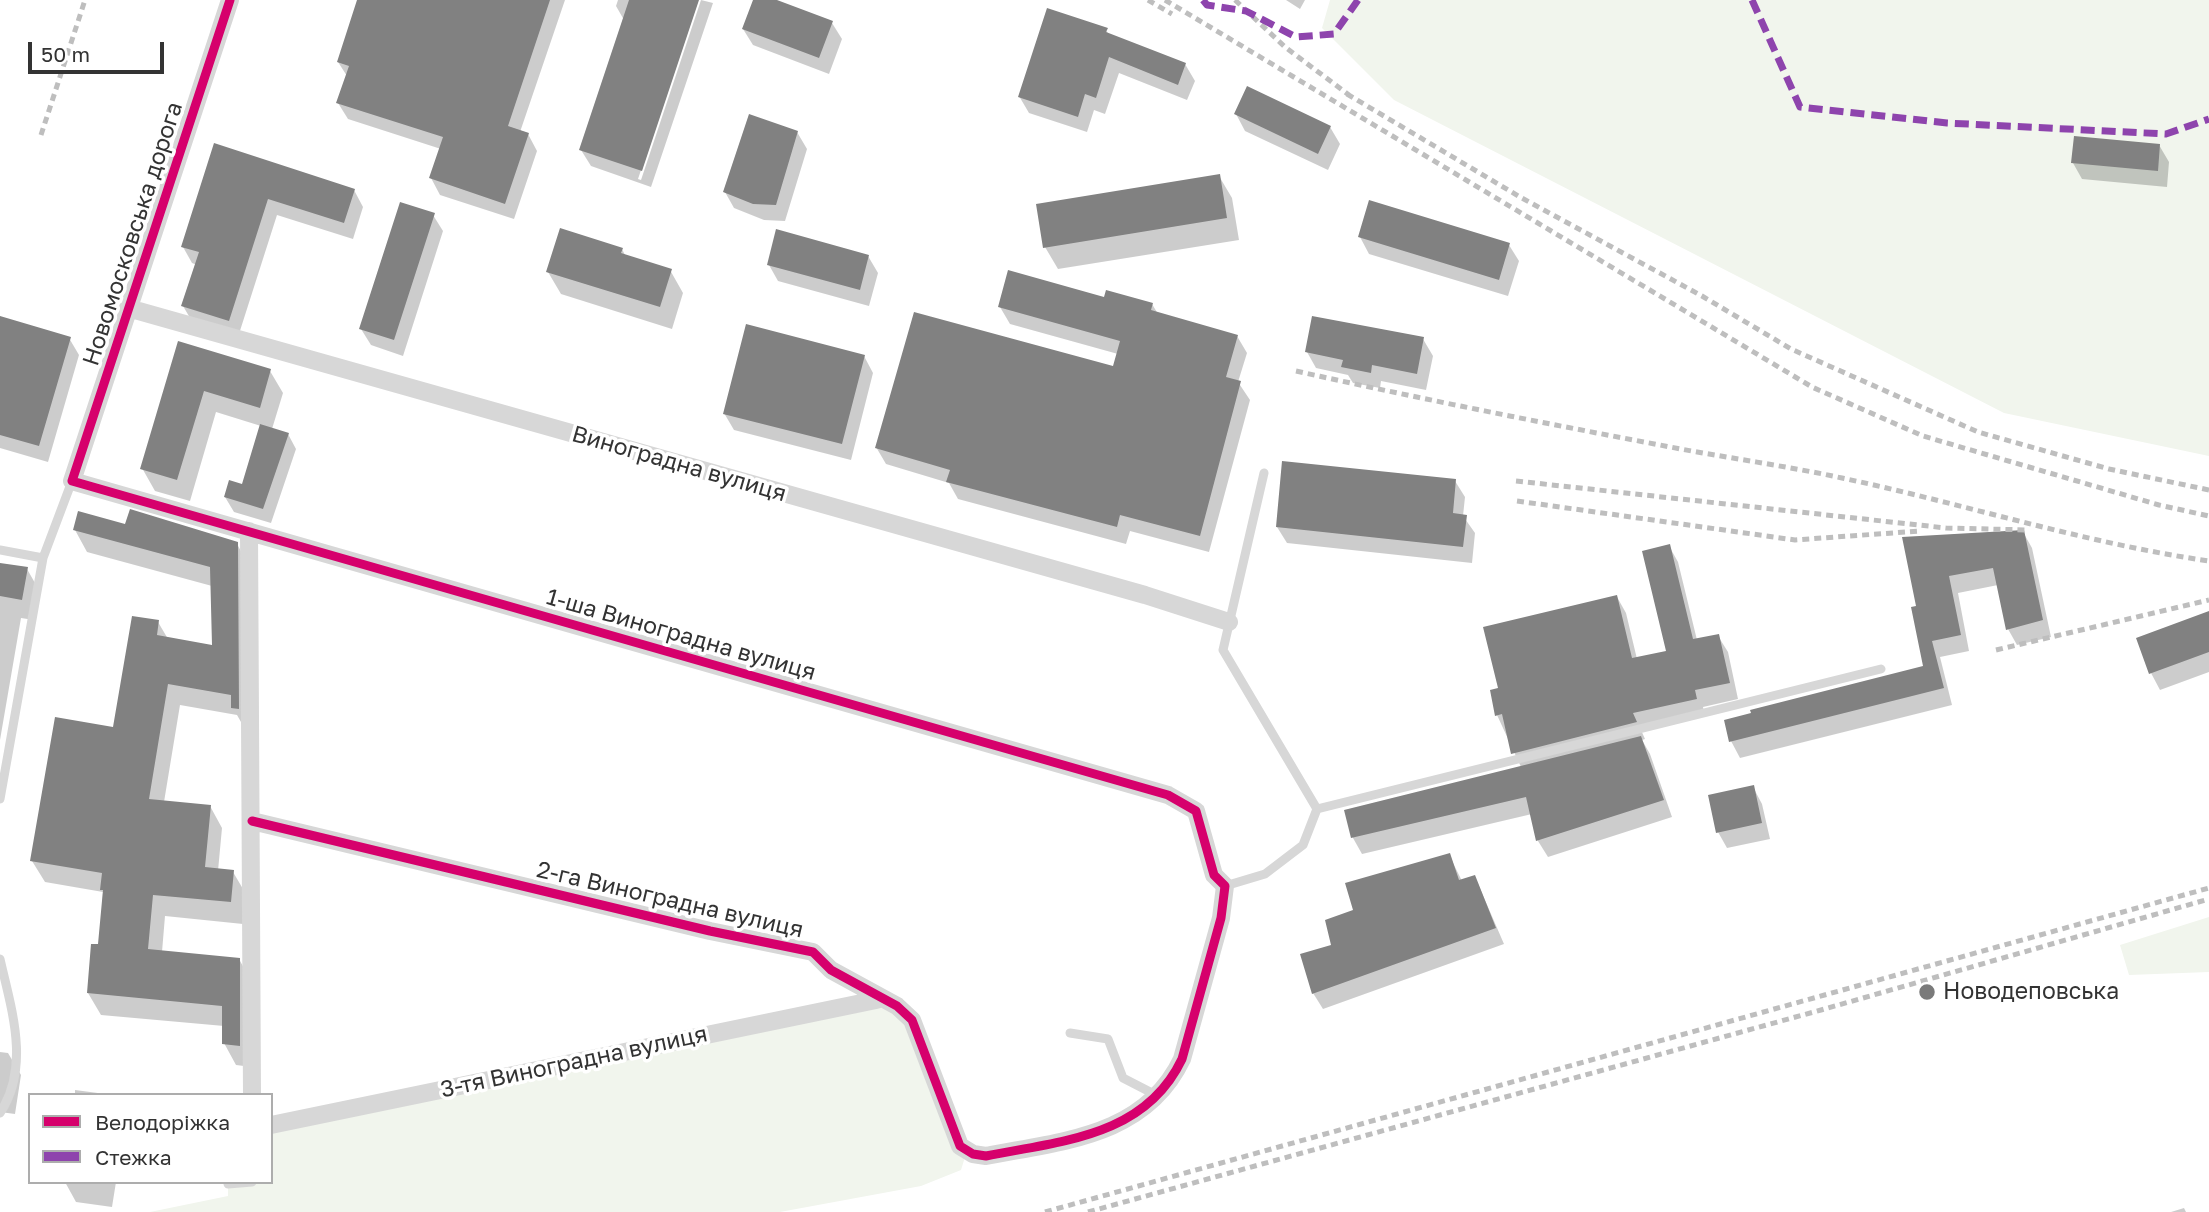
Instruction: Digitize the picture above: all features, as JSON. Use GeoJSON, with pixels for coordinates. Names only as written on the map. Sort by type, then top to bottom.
{"type":"FeatureCollection","features":[{"type":"Feature","properties":{"kind":"street","name":"Новомосковська дорога"},"geometry":{"type":"LineString","coordinates":[[72,481],[230,0]]}},
{"type":"Feature","properties":{"kind":"street","name":"Виноградна вулиця"},"geometry":{"type":"LineString","coordinates":[[128,308],[1133,592],[1229,622]]}},
{"type":"Feature","properties":{"kind":"street","name":"1-ша Виноградна вулиця"},"geometry":{"type":"LineString","coordinates":[[72,481],[1168,795],[1196,811],[1214,875],[1224,886]]}},
{"type":"Feature","properties":{"kind":"street"},"geometry":{"type":"LineString","coordinates":[[249,531],[253,821],[252,1093]]}},
{"type":"Feature","properties":{"kind":"street","name":"2-га Виноградна вулиця"},"geometry":{"type":"LineString","coordinates":[[253,821],[710,931],[813,952],[831,970],[897,1006],[912,1020],[960,1146],[973,1154],[986,1156],[1108,1129],[1158,1097],[1172,1080],[1182,1059],[1221,918],[1224,886]]}},
{"type":"Feature","properties":{"kind":"street","name":"3-тя Виноградна вулиця"},"geometry":{"type":"LineString","coordinates":[[273,1125],[876,1000]]}},
{"type":"Feature","properties":{"kind":"lane"},"geometry":{"type":"LineString","coordinates":[[1264,473],[1223,650],[1317,809]]}},
{"type":"Feature","properties":{"kind":"lane"},"geometry":{"type":"LineString","coordinates":[[0,799],[43,558],[72,481]]}},
{"type":"Feature","properties":{"kind":"lane"},"geometry":{"type":"LineString","coordinates":[[0,550],[43,558]]}},
{"type":"Feature","properties":{"kind":"lane"},"geometry":{"type":"LineString","coordinates":[[1317,809],[1881,669]]}},
{"type":"Feature","properties":{"kind":"lane"},"geometry":{"type":"LineString","coordinates":[[1224,886],[1265,874],[1303,845],[1317,809]]}},
{"type":"Feature","properties":{"kind":"lane"},"geometry":{"type":"LineString","coordinates":[[0,959],[18,1043],[13,1074],[0,1113]]}},
{"type":"Feature","properties":{"kind":"lane"},"geometry":{"type":"LineString","coordinates":[[1070,1033],[1108,1039],[1124,1078],[1158,1097]]}},
{"type":"Feature","properties":{"kind":"shaded area"},"geometry":{"type":"Polygon","coordinates":[[[1330,0],[2209,0],[2209,456],[2004,413],[1394,100],[1322,28],[1330,0]]]}},
{"type":"Feature","properties":{"kind":"shaded area"},"geometry":{"type":"Polygon","coordinates":[[[2209,917],[2209,972],[2129,975],[2120,945],[2209,917]]]}},
{"type":"Feature","properties":{"kind":"shaded area"},"geometry":{"type":"Polygon","coordinates":[[[876,1000],[916,1020],[965,1157],[961,1170],[921,1186],[780,1212],[150,1212],[228,1196],[228,1184],[273,1184],[273,1125],[876,1000]]]}},
{"type":"Feature","properties":{"kind":"building"},"geometry":{"type":"Polygon","coordinates":[[[357,0],[550,0],[508,126],[529,133],[505,204],[429,178],[443,137],[336,103],[349,66],[337,62],[357,0]]]}},
{"type":"Feature","properties":{"kind":"building"},"geometry":{"type":"Polygon","coordinates":[[[629,0],[699,0],[642,171],[579,150],[629,0]]]}},
{"type":"Feature","properties":{"kind":"building"},"geometry":{"type":"Polygon","coordinates":[[[753,0],[777,0],[833,21],[819,58],[742,29],[753,0]]]}},
{"type":"Feature","properties":{"kind":"building"},"geometry":{"type":"Polygon","coordinates":[[[1047,8],[1108,28],[1106,32],[1186,63],[1178,85],[1109,57],[1096,98],[1085,94],[1078,117],[1018,97],[1047,8]]]}},
{"type":"Feature","properties":{"kind":"building"},"geometry":{"type":"Polygon","coordinates":[[[1247,86],[1331,126],[1318,154],[1234,114],[1247,86]]]}},
{"type":"Feature","properties":{"kind":"building"},"geometry":{"type":"Polygon","coordinates":[[[749,114],[798,131],[776,205],[753,204],[723,192],[749,114]]]}},
{"type":"Feature","properties":{"kind":"building"},"geometry":{"type":"Polygon","coordinates":[[[2074,136],[2160,144],[2158,171],[2071,163],[2074,136]]]}},
{"type":"Feature","properties":{"kind":"building"},"geometry":{"type":"Polygon","coordinates":[[[214,143],[355,189],[344,223],[268,199],[229,321],[181,306],[199,252],[181,247],[214,143]]]}},
{"type":"Feature","properties":{"kind":"building"},"geometry":{"type":"Polygon","coordinates":[[[1220,174],[1227,218],[1043,248],[1036,204],[1220,174]]]}},
{"type":"Feature","properties":{"kind":"building"},"geometry":{"type":"Polygon","coordinates":[[[1369,200],[1510,243],[1499,280],[1358,237],[1369,200]]]}},
{"type":"Feature","properties":{"kind":"building"},"geometry":{"type":"Polygon","coordinates":[[[400,202],[435,213],[394,340],[359,329],[400,202]]]}},
{"type":"Feature","properties":{"kind":"building"},"geometry":{"type":"Polygon","coordinates":[[[560,228],[623,248],[621,253],[672,269],[660,307],[546,272],[560,228]]]}},
{"type":"Feature","properties":{"kind":"building"},"geometry":{"type":"Polygon","coordinates":[[[776,229],[869,255],[860,290],[767,265],[776,229]]]}},
{"type":"Feature","properties":{"kind":"building"},"geometry":{"type":"Polygon","coordinates":[[[1008,270],[1104,297],[1106,290],[1153,303],[1151,310],[1238,335],[1226,377],[1241,381],[1200,536],[1120,515],[1117,527],[946,482],[950,470],[875,448],[914,312],[1113,366],[1120,341],[998,307],[1008,270]]]}},
{"type":"Feature","properties":{"kind":"building"},"geometry":{"type":"Polygon","coordinates":[[[0,316],[71,337],[39,446],[0,435],[0,316]]]}},
{"type":"Feature","properties":{"kind":"building"},"geometry":{"type":"Polygon","coordinates":[[[1312,316],[1424,337],[1417,374],[1372,365],[1371,373],[1341,367],[1343,360],[1305,352],[1312,316]]]}},
{"type":"Feature","properties":{"kind":"building"},"geometry":{"type":"Polygon","coordinates":[[[746,324],[865,355],[842,444],[723,414],[746,324]]]}},
{"type":"Feature","properties":{"kind":"building"},"geometry":{"type":"Polygon","coordinates":[[[178,341],[271,369],[260,408],[204,391],[177,480],[140,469],[178,341]]]}},
{"type":"Feature","properties":{"kind":"building"},"geometry":{"type":"Polygon","coordinates":[[[260,424],[289,433],[263,509],[224,497],[229,480],[242,484],[260,424]]]}},
{"type":"Feature","properties":{"kind":"building"},"geometry":{"type":"Polygon","coordinates":[[[1282,461],[1456,479],[1453,513],[1467,515],[1463,547],[1276,527],[1282,461]]]}},
{"type":"Feature","properties":{"kind":"building"},"geometry":{"type":"Polygon","coordinates":[[[130,509],[238,542],[239,709],[231,708],[231,695],[168,684],[149,799],[211,805],[205,867],[234,870],[231,902],[153,895],[148,949],[240,958],[240,1046],[222,1044],[222,1006],[87,993],[91,944],[98,944],[102,873],[30,861],[55,717],[113,727],[132,616],[159,620],[157,635],[212,645],[210,567],[73,530],[78,511],[125,524],[130,509]]]}},
{"type":"Feature","properties":{"kind":"building"},"geometry":{"type":"Polygon","coordinates":[[[2024,530],[2043,620],[2006,630],[1993,568],[1949,576],[1961,635],[1932,641],[1944,688],[1729,742],[1724,720],[1751,713],[1750,710],[1923,666],[1911,607],[1916,606],[1902,537],[2024,530]]]}},
{"type":"Feature","properties":{"kind":"building"},"geometry":{"type":"Polygon","coordinates":[[[1670,544],[1693,639],[1719,634],[1730,683],[1695,690],[1697,699],[1633,713],[1637,722],[1511,754],[1502,714],[1495,716],[1490,690],[1498,688],[1483,627],[1617,595],[1632,658],[1666,651],[1642,551],[1670,544]]]}},
{"type":"Feature","properties":{"kind":"building"},"geometry":{"type":"Polygon","coordinates":[[[0,563],[28,567],[22,600],[0,596],[0,563]]]}},
{"type":"Feature","properties":{"kind":"building"},"geometry":{"type":"Polygon","coordinates":[[[2209,611],[2209,652],[2149,674],[2136,638],[2209,611]]]}},
{"type":"Feature","properties":{"kind":"building"},"geometry":{"type":"Polygon","coordinates":[[[1641,736],[1664,800],[1536,841],[1526,797],[1351,838],[1344,810],[1641,736]]]}},
{"type":"Feature","properties":{"kind":"building"},"geometry":{"type":"Polygon","coordinates":[[[1754,785],[1762,823],[1716,833],[1708,795],[1754,785]]]}},
{"type":"Feature","properties":{"kind":"building"},"geometry":{"type":"Polygon","coordinates":[[[1450,853],[1459,880],[1475,875],[1496,928],[1312,994],[1300,954],[1331,945],[1325,920],[1353,910],[1345,883],[1450,853]]]}},
{"type":"Feature","properties":{"kind":"railway"},"geometry":{"type":"LineString","coordinates":[[41,135],[85,0]]}},
{"type":"Feature","properties":{"kind":"railway"},"geometry":{"type":"LineString","coordinates":[[1148,0],[1172,14]]}},
{"type":"Feature","properties":{"kind":"railway"},"geometry":{"type":"LineString","coordinates":[[1165,0],[1812,387],[1923,436],[2159,505],[2209,516]]}},
{"type":"Feature","properties":{"kind":"railway"},"geometry":{"type":"LineString","coordinates":[[1235,0],[1285,47],[1353,98]]}},
{"type":"Feature","properties":{"kind":"railway"},"geometry":{"type":"LineString","coordinates":[[1347,94],[1520,197],[1702,296],[1791,349],[1978,432],[2109,469],[2209,490]]}},
{"type":"Feature","properties":{"kind":"railway"},"geometry":{"type":"LineString","coordinates":[[1296,371],[1569,428],[1842,478],[2070,534],[2209,561]]}},
{"type":"Feature","properties":{"kind":"railway"},"geometry":{"type":"LineString","coordinates":[[1516,481],[1946,528],[2028,530]]}},
{"type":"Feature","properties":{"kind":"railway"},"geometry":{"type":"LineString","coordinates":[[1517,501],[1795,540],[1919,531]]}},
{"type":"Feature","properties":{"kind":"railway"},"geometry":{"type":"LineString","coordinates":[[1996,650],[2209,600]]}},
{"type":"Feature","properties":{"kind":"railway"},"geometry":{"type":"LineString","coordinates":[[1045,1212],[2209,888]]}},
{"type":"Feature","properties":{"kind":"railway"},"geometry":{"type":"LineString","coordinates":[[1088,1212],[1821,1010],[2209,899]]}},
{"type":"Feature","properties":{"kind":"marked path"},"geometry":{"type":"LineString","coordinates":[[1203,0],[1207,5],[1246,11],[1296,37],[1334,34],[1358,0]]}},
{"type":"Feature","properties":{"kind":"marked path"},"geometry":{"type":"LineString","coordinates":[[1752,0],[1800,107],[1947,123],[2166,134],[2209,119]]}},
{"type":"Feature","properties":{"kind":"cycle path"},"geometry":{"type":"LineString","coordinates":[[230,0],[72,481],[1168,795],[1196,811],[1214,875],[1225,886],[1221,918],[1182,1059],[1166,1085],[1146,1105],[1124,1120],[1098,1131],[986,1156],[973,1154],[960,1146],[912,1020],[897,1006],[831,970],[813,952],[710,931],[252,821]]}},
{"type":"Feature","properties":{"kind":"place","name":"Новодеповська"},"geometry":{"type":"Point","coordinates":[1927,992]}}]}
